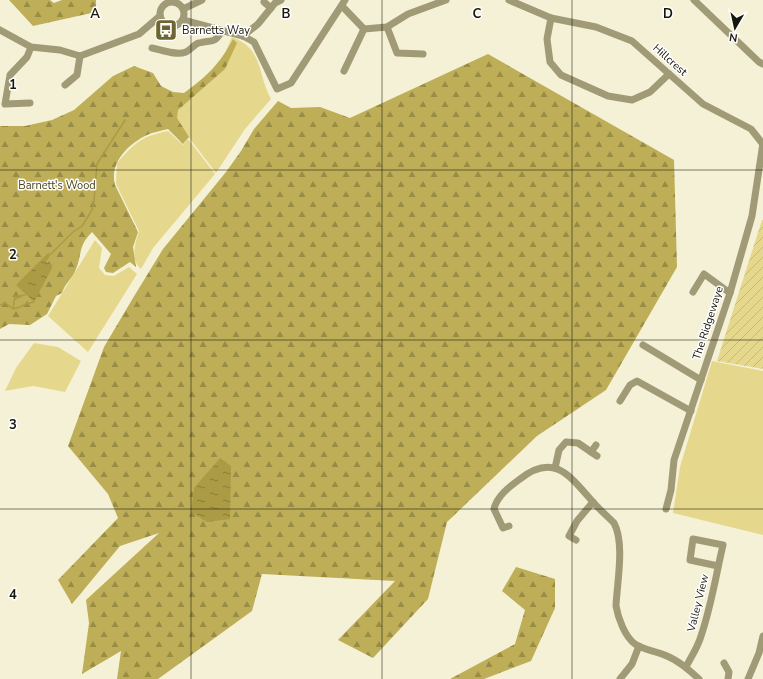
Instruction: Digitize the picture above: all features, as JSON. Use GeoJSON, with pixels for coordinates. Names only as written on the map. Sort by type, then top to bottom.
{"type":"FeatureCollection","features":[{"type":"Feature","properties":{"kind":"street"},"geometry":{"type":"LineString","coordinates":[[183,9],[202,0]]}},
{"type":"Feature","properties":{"kind":"street"},"geometry":{"type":"LineString","coordinates":[[242,36],[258,24],[271,8],[281,0]]}},
{"type":"Feature","properties":{"kind":"street"},"geometry":{"type":"LineString","coordinates":[[364,29],[387,27],[408,14],[446,0]]}},
{"type":"Feature","properties":{"kind":"street","name":"Hillcrest"},"geometry":{"type":"LineString","coordinates":[[509,0],[551,18],[596,27],[632,41],[703,104],[751,129],[763,143]]}},
{"type":"Feature","properties":{"kind":"street"},"geometry":{"type":"LineString","coordinates":[[694,0],[759,62],[763,64]]}},
{"type":"Feature","properties":{"kind":"street"},"geometry":{"type":"LineString","coordinates":[[175,2],[183,9],[183,20],[178,25],[170,26],[163,23],[160,16],[161,8],[167,3],[175,2]]}},
{"type":"Feature","properties":{"kind":"street"},"geometry":{"type":"LineString","coordinates":[[264,2],[271,8]]}},
{"type":"Feature","properties":{"kind":"street"},"geometry":{"type":"LineString","coordinates":[[183,20],[242,36],[254,42],[277,90],[291,83],[343,3],[364,29]]}},
{"type":"Feature","properties":{"kind":"street"},"geometry":{"type":"LineString","coordinates":[[0,30],[31,47],[60,50],[80,56],[138,34],[160,16]]}},
{"type":"Feature","properties":{"kind":"street"},"geometry":{"type":"LineString","coordinates":[[551,18],[547,39],[550,62],[561,74],[567,77],[608,96],[632,100],[650,92],[669,74]]}},
{"type":"Feature","properties":{"kind":"street"},"geometry":{"type":"LineString","coordinates":[[387,27],[397,54],[423,54]]}},
{"type":"Feature","properties":{"kind":"street"},"geometry":{"type":"LineString","coordinates":[[344,71],[364,29]]}},
{"type":"Feature","properties":{"kind":"street"},"geometry":{"type":"LineString","coordinates":[[152,48],[179,54],[187,52],[198,43],[212,42],[216,40],[222,31]]}},
{"type":"Feature","properties":{"kind":"street"},"geometry":{"type":"LineString","coordinates":[[30,103],[2,102],[10,74],[27,57],[31,47]]}},
{"type":"Feature","properties":{"kind":"street"},"geometry":{"type":"LineString","coordinates":[[65,85],[77,75],[80,56]]}},
{"type":"Feature","properties":{"kind":"street","name":"The Ridgewaye"},"geometry":{"type":"LineString","coordinates":[[666,509],[671,490],[674,460],[730,293],[752,216],[763,143]]}},
{"type":"Feature","properties":{"kind":"street"},"geometry":{"type":"LineString","coordinates":[[693,292],[704,274],[730,293]]}},
{"type":"Feature","properties":{"kind":"street"},"geometry":{"type":"LineString","coordinates":[[644,345],[701,380]]}},
{"type":"Feature","properties":{"kind":"street"},"geometry":{"type":"LineString","coordinates":[[620,401],[630,385],[637,381],[691,411]]}},
{"type":"Feature","properties":{"kind":"street"},"geometry":{"type":"LineString","coordinates":[[555,468],[559,450],[566,442],[578,442],[594,454],[596,445]]}},
{"type":"Feature","properties":{"kind":"street"},"geometry":{"type":"LineString","coordinates":[[510,526],[503,528],[494,509],[496,502],[528,473],[541,468],[555,468],[566,472],[614,523],[619,536],[616,606],[620,620],[628,636],[635,645],[667,656],[686,667],[699,679]]}},
{"type":"Feature","properties":{"kind":"street"},"geometry":{"type":"LineString","coordinates":[[576,540],[569,536],[577,521],[593,502]]}},
{"type":"Feature","properties":{"kind":"street","name":"Valley View"},"geometry":{"type":"LineString","coordinates":[[686,667],[701,636],[718,566],[723,545],[693,539],[690,560],[718,566]]}},
{"type":"Feature","properties":{"kind":"street"},"geometry":{"type":"LineString","coordinates":[[748,679],[759,653],[763,636]]}},
{"type":"Feature","properties":{"kind":"street"},"geometry":{"type":"LineString","coordinates":[[620,679],[632,664],[640,646]]}},
{"type":"Feature","properties":{"kind":"street"},"geometry":{"type":"LineString","coordinates":[[724,663],[729,672],[728,679]]}},
{"type":"Feature","properties":{"kind":"shaded area"},"geometry":{"type":"Polygon","coordinates":[[[232,37],[250,48],[255,55],[271,99],[245,129],[216,173],[168,110],[217,71],[232,37]]]}},
{"type":"Feature","properties":{"kind":"shaded area"},"geometry":{"type":"Polygon","coordinates":[[[168,131],[183,145],[188,139],[215,174],[153,248],[141,269],[135,261],[134,256],[139,231],[116,184],[117,163],[139,141],[168,131]]]}},
{"type":"Feature","properties":{"kind":"shaded area"},"geometry":{"type":"Polygon","coordinates":[[[763,220],[763,369],[717,361],[763,220]]]}},
{"type":"Feature","properties":{"kind":"shaded area"},"geometry":{"type":"Polygon","coordinates":[[[95,240],[102,248],[99,268],[105,275],[114,276],[129,267],[137,274],[88,352],[48,316],[95,240]]]}},
{"type":"Feature","properties":{"kind":"shaded area"},"geometry":{"type":"Polygon","coordinates":[[[34,343],[58,347],[81,361],[65,392],[33,386],[5,391],[16,368],[34,343]]]}},
{"type":"Feature","properties":{"kind":"shaded area"},"geometry":{"type":"Polygon","coordinates":[[[712,361],[763,371],[763,535],[673,513],[680,467],[712,361]]]}},
{"type":"Feature","properties":{"kind":"green space"},"geometry":{"type":"Polygon","coordinates":[[[9,0],[50,0],[54,3],[62,0],[96,0],[96,12],[33,26],[9,0]]]}},
{"type":"Feature","properties":{"kind":"green space","name":"Barnett's Wood"},"geometry":{"type":"Polygon","coordinates":[[[233,39],[237,43],[225,69],[178,110],[177,118],[189,137],[183,144],[168,129],[154,132],[133,144],[117,162],[114,177],[115,185],[138,232],[133,247],[136,267],[130,262],[113,273],[106,272],[104,268],[111,254],[92,232],[82,246],[75,272],[62,293],[56,296],[47,314],[30,325],[9,324],[0,329],[0,126],[25,126],[52,120],[74,110],[113,76],[134,66],[153,73],[161,86],[173,92],[184,93],[218,63],[233,39]]]}},
{"type":"Feature","properties":{"kind":"green space"},"geometry":{"type":"Polygon","coordinates":[[[488,54],[674,160],[677,267],[606,390],[537,436],[447,522],[428,599],[373,658],[338,640],[395,581],[262,574],[252,611],[158,679],[117,679],[121,651],[82,674],[89,623],[86,600],[159,533],[120,546],[72,604],[58,580],[118,518],[108,494],[68,446],[104,347],[163,249],[226,172],[254,129],[278,101],[291,108],[320,107],[350,118],[488,54]]]}},
{"type":"Feature","properties":{"kind":"green space"},"geometry":{"type":"Polygon","coordinates":[[[516,567],[555,579],[555,608],[531,661],[484,679],[450,679],[515,644],[525,610],[502,591],[516,567]]]}},
{"type":"Feature","properties":{"kind":"water"},"geometry":{"type":"Polygon","coordinates":[[[48,253],[51,254],[46,262],[52,265],[52,268],[34,302],[16,285],[48,253]]]}},
{"type":"Feature","properties":{"kind":"water"},"geometry":{"type":"Polygon","coordinates":[[[220,458],[231,466],[230,519],[207,522],[191,512],[194,488],[220,458]]]}},
{"type":"Feature","properties":{"kind":"waterway"},"geometry":{"type":"LineString","coordinates":[[51,254],[73,232],[82,226],[92,210],[97,164],[125,120]]}},
{"type":"Feature","properties":{"kind":"waterway"},"geometry":{"type":"LineString","coordinates":[[13,309],[15,296],[25,295]]}},
{"type":"Feature","properties":{"kind":"waterway"},"geometry":{"type":"LineString","coordinates":[[15,299],[22,296]]}},
{"type":"Feature","properties":{"kind":"waterway"},"geometry":{"type":"LineString","coordinates":[[0,305],[5,303],[12,308],[16,308],[34,302]]}},
{"type":"Feature","properties":{"kind":"place","name":"Barnetts Way"},"geometry":{"type":"Point","coordinates":[166,30]}}]}
